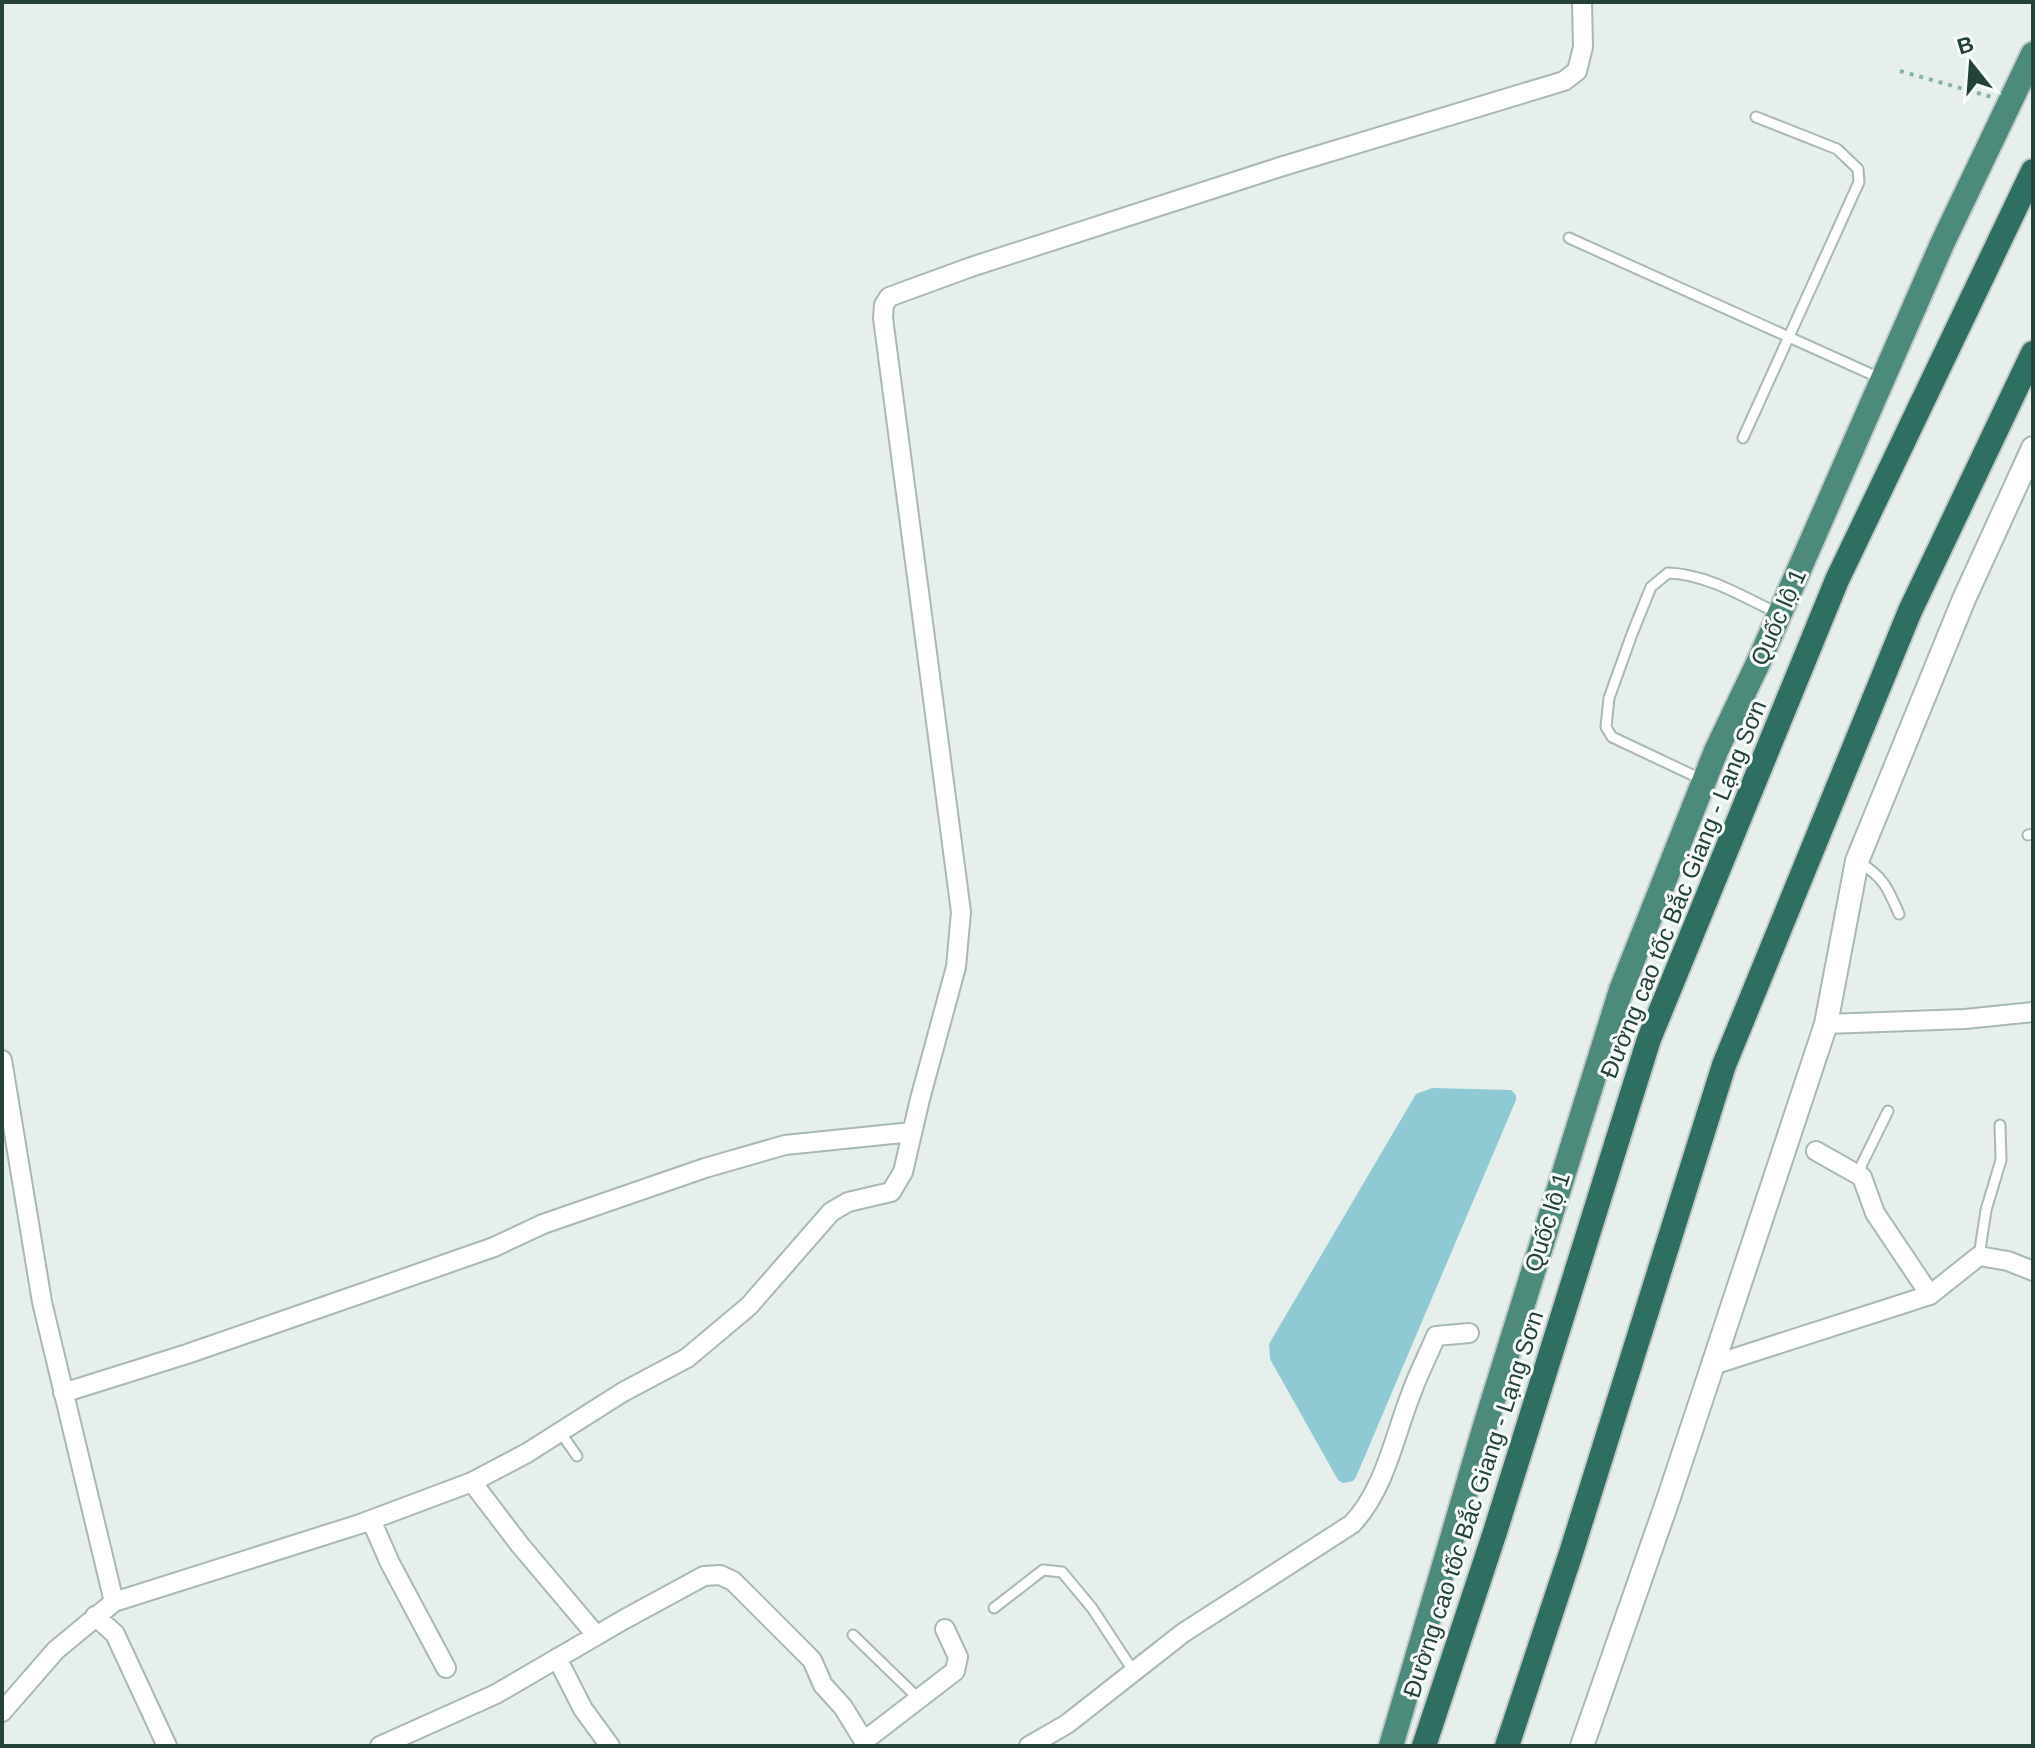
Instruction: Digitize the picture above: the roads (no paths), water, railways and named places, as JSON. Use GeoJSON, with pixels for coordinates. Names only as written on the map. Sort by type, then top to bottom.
{"type":"FeatureCollection","features":[{"type":"Feature","properties":{"kind":"highway","name":"Quốc lộ 1"},"geometry":{"type":"LineString","coordinates":[[1391,1746],[1508,1350],[1621,990],[1704,781],[1942,244],[2033,54]]}},
{"type":"Feature","properties":{"kind":"highway","name":"Đường cao tốc Bắc Giang - Lạng Sơn"},"geometry":{"type":"LineString","coordinates":[[1424,1746],[1495,1532],[1649,1039],[1837,580],[2033,171]]}},
{"type":"Feature","properties":{"kind":"highway"},"geometry":{"type":"LineString","coordinates":[[1507,1746],[1724,1065],[1910,611],[2033,353]]}},
{"type":"Feature","properties":{"kind":"street"},"geometry":{"type":"LineString","coordinates":[[2,1712],[56,1650],[114,1602],[371,1520],[472,1482],[623,1392],[687,1358],[749,1306],[831,1212],[848,1202],[891,1192],[903,1172],[956,967],[961,912],[883,318],[884,305],[889,297],[971,267],[1280,167],[1564,81],[1577,71],[1583,47],[1582,2]]}},
{"type":"Feature","properties":{"kind":"street"},"geometry":{"type":"LineString","coordinates":[[1582,1746],[1826,1024],[1857,861],[1964,599],[2033,448]]}},
{"type":"Feature","properties":{"kind":"street"},"geometry":{"type":"LineString","coordinates":[[1826,1024],[1965,1019],[2033,1012]]}},
{"type":"Feature","properties":{"kind":"street"},"geometry":{"type":"LineString","coordinates":[[2,1060],[42,1302],[114,1602]]}},
{"type":"Feature","properties":{"kind":"street"},"geometry":{"type":"LineString","coordinates":[[63,1393],[343,1300],[494,1247],[543,1224],[705,1168],[785,1145],[912,1132]]}},
{"type":"Feature","properties":{"kind":"street"},"geometry":{"type":"LineString","coordinates":[[1816,1151],[1862,1177],[1875,1213],[1930,1295]]}},
{"type":"Feature","properties":{"kind":"street"},"geometry":{"type":"LineString","coordinates":[[1713,1365],[1930,1295],[1979,1256],[2008,1261],[2033,1271]]}},
{"type":"Feature","properties":{"kind":"street"},"geometry":{"type":"LineString","coordinates":[[1029,1746],[1067,1724],[1183,1633],[1352,1524],[1368,1507],[1379,1483],[1412,1391],[1436,1336],[1469,1333]]}},
{"type":"Feature","properties":{"kind":"street"},"geometry":{"type":"LineString","coordinates":[[472,1482],[596,1635]]}},
{"type":"Feature","properties":{"kind":"street"},"geometry":{"type":"LineString","coordinates":[[371,1520],[390,1563],[446,1668]]}},
{"type":"Feature","properties":{"kind":"street"},"geometry":{"type":"LineString","coordinates":[[380,1746],[410,1740],[704,1576],[720,1575],[733,1581],[812,1660],[823,1685],[843,1707],[866,1744],[955,1671],[958,1657],[945,1629]]}},
{"type":"Feature","properties":{"kind":"street"},"geometry":{"type":"LineString","coordinates":[[95,1616],[115,1634],[167,1746]]}},
{"type":"Feature","properties":{"kind":"street"},"geometry":{"type":"LineString","coordinates":[[557,1658],[583,1709],[610,1746]]}},
{"type":"Feature","properties":{"kind":"lane"},"geometry":{"type":"LineString","coordinates":[[1743,438],[1859,182],[1858,169],[1837,149],[1756,117]]}},
{"type":"Feature","properties":{"kind":"lane"},"geometry":{"type":"LineString","coordinates":[[1569,238],[1882,379]]}},
{"type":"Feature","properties":{"kind":"lane"},"geometry":{"type":"LineString","coordinates":[[1704,781],[1612,737],[1606,727],[1609,698],[1651,587],[1668,573],[1686,574],[1780,614]]}},
{"type":"Feature","properties":{"kind":"lane"},"geometry":{"type":"LineString","coordinates":[[1857,861],[1876,872],[1899,914]]}},
{"type":"Feature","properties":{"kind":"lane"},"geometry":{"type":"LineString","coordinates":[[1862,1177],[1861,1166],[1888,1111]]}},
{"type":"Feature","properties":{"kind":"lane"},"geometry":{"type":"LineString","coordinates":[[1979,1256],[1986,1210],[2001,1160],[2000,1125]]}},
{"type":"Feature","properties":{"kind":"lane"},"geometry":{"type":"LineString","coordinates":[[560,1432],[577,1456]]}},
{"type":"Feature","properties":{"kind":"lane"},"geometry":{"type":"LineString","coordinates":[[994,1608],[1043,1570],[1062,1572],[1092,1608],[1134,1672]]}},
{"type":"Feature","properties":{"kind":"lane"},"geometry":{"type":"LineString","coordinates":[[853,1635],[919,1699]]}},
{"type":"Feature","properties":{"kind":"water"},"geometry":{"type":"Polygon","coordinates":[[[1432,1088],[1511,1090],[1516,1100],[1356,1477],[1343,1483],[1338,1480],[1270,1359],[1269,1344],[1416,1094],[1432,1088]]]}}]}
